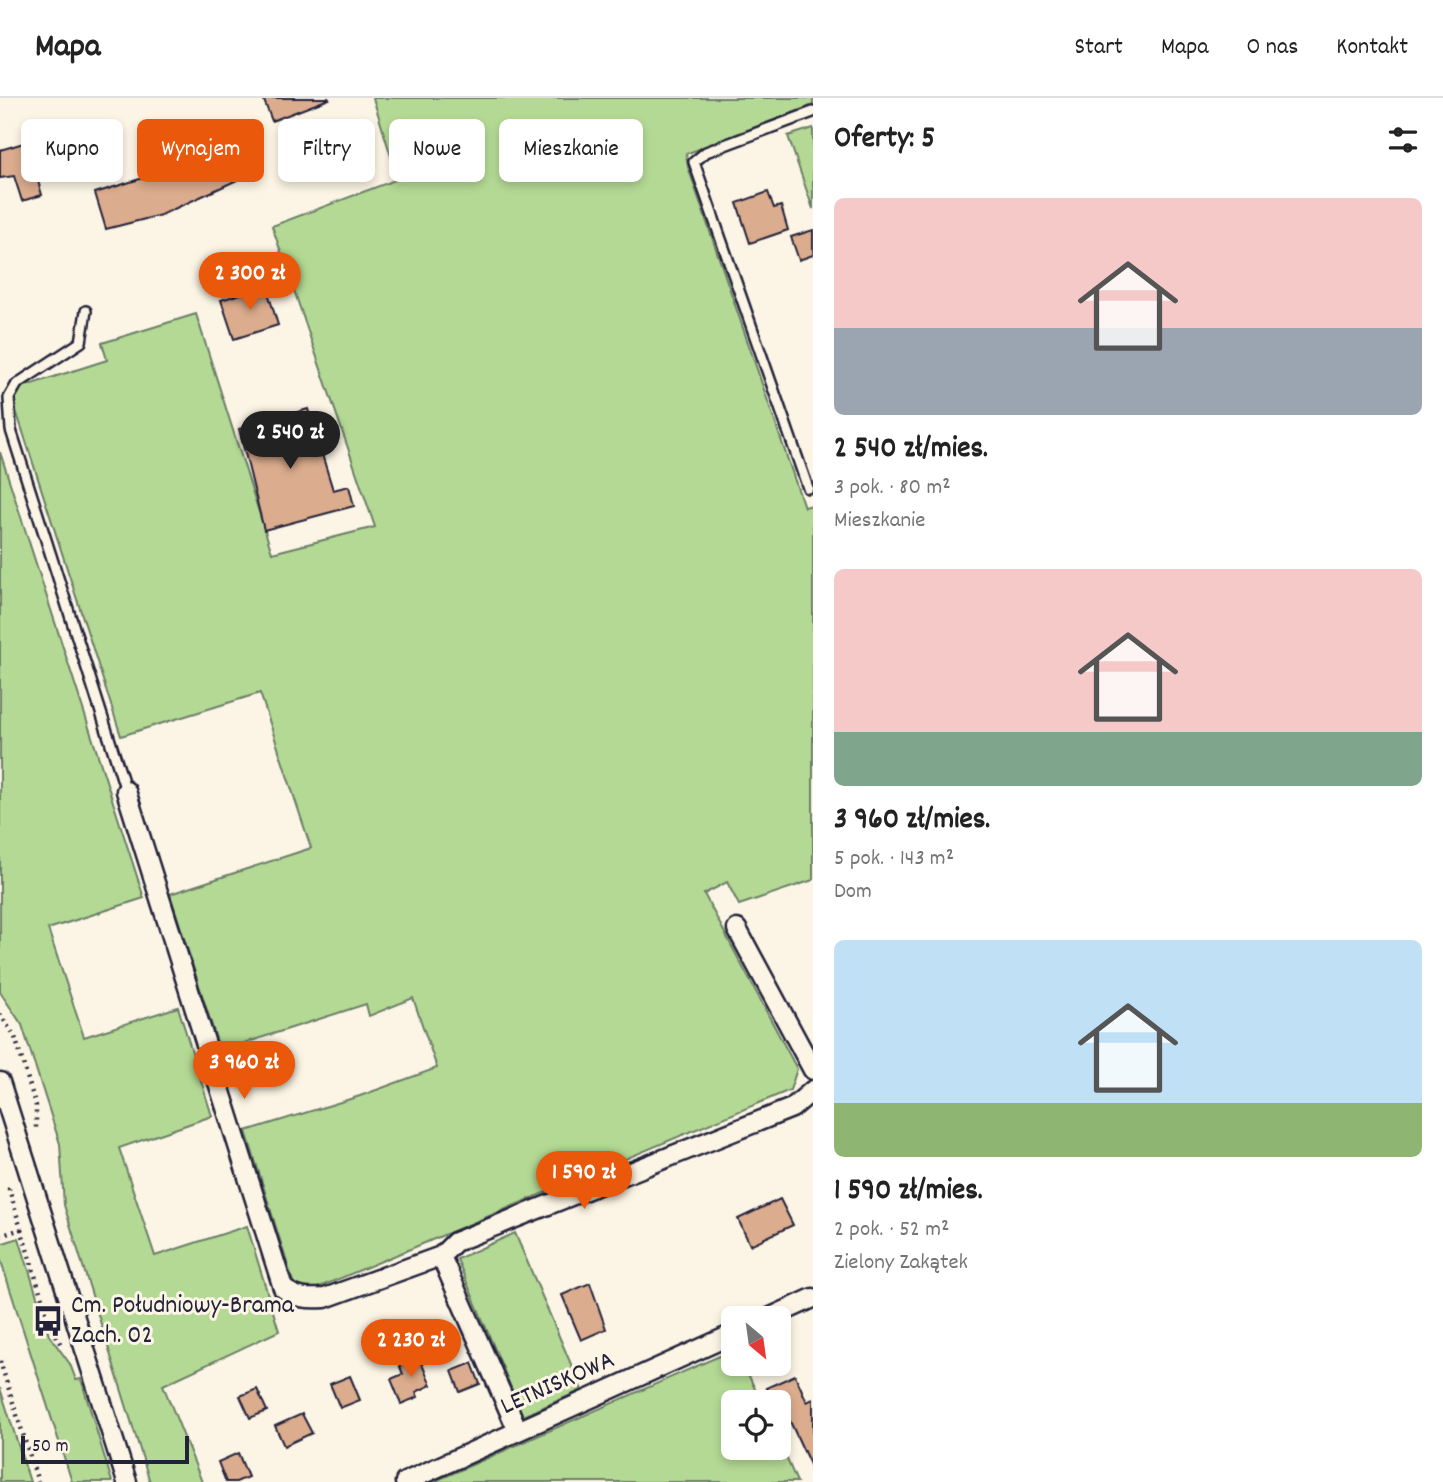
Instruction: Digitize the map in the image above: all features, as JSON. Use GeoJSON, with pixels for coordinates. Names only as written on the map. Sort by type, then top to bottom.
{"type":"FeatureCollection","features":[{"type":"Feature","properties":{"kind":"street"},"geometry":{"type":"LineString","coordinates":[[126,791],[283,1288],[292,1295],[307,1300],[325,1297],[441,1256],[455,1242],[792,1108],[813,1090]]}},
{"type":"Feature","properties":{"kind":"street"},"geometry":{"type":"LineString","coordinates":[[737,929],[813,1070]]}},
{"type":"Feature","properties":{"kind":"street"},"geometry":{"type":"LineString","coordinates":[[0,1082],[127,1482]]}},
{"type":"Feature","properties":{"kind":"street"},"geometry":{"type":"LineString","coordinates":[[441,1256],[518,1431]]}},
{"type":"Feature","properties":{"kind":"street"},"geometry":{"type":"LineString","coordinates":[[791,1308],[813,1298]]}},
{"type":"Feature","properties":{"kind":"street","name":"LETNISKOWA"},"geometry":{"type":"LineString","coordinates":[[405,1482],[721,1339]]}},
{"type":"Feature","properties":{"kind":"lane"},"geometry":{"type":"LineString","coordinates":[[808,488],[694,162],[706,152],[813,112]]}},
{"type":"Feature","properties":{"kind":"lane"},"geometry":{"type":"LineString","coordinates":[[86,311],[81,342],[17,384],[9,398],[11,430],[126,791]]}},
{"type":"Feature","properties":{"kind":"path"},"geometry":{"type":"LineString","coordinates":[[0,1361],[38,1482]]}},
{"type":"Feature","properties":{"kind":"green space"},"geometry":{"type":"Polygon","coordinates":[[[373,98],[813,98],[813,105],[686,154],[688,167],[804,507],[813,505],[813,880],[739,905],[727,882],[704,894],[797,1069],[790,1090],[310,1291],[294,1285],[246,1131],[360,1096],[437,1068],[413,998],[369,1016],[366,1004],[220,1051],[170,894],[311,848],[260,693],[121,736],[13,401],[19,388],[107,360],[102,343],[196,314],[272,553],[375,527],[272,226],[390,182],[485,182],[485,119],[389,119],[389,150],[373,98]]]}},
{"type":"Feature","properties":{"kind":"green space"},"geometry":{"type":"Polygon","coordinates":[[[813,128],[813,209],[788,136],[813,128]]]}},
{"type":"Feature","properties":{"kind":"green space"},"geometry":{"type":"Polygon","coordinates":[[[0,452],[144,898],[48,929],[84,1037],[178,1007],[212,1116],[119,1148],[155,1256],[247,1226],[279,1331],[163,1385],[202,1482],[150,1482],[64,1205],[60,1144],[22,1025],[0,992],[0,452]]]}},
{"type":"Feature","properties":{"kind":"green space"},"geometry":{"type":"Polygon","coordinates":[[[515,1233],[582,1390],[523,1416],[457,1259],[515,1233]]]}},
{"type":"Feature","properties":{"kind":"green space"},"geometry":{"type":"Polygon","coordinates":[[[19,1238],[49,1335],[70,1364],[76,1380],[81,1379],[112,1482],[72,1482],[0,1258],[0,1244],[19,1238]]]}},
{"type":"Feature","properties":{"kind":"green space"},"geometry":{"type":"Polygon","coordinates":[[[721,1355],[721,1376],[749,1376],[755,1390],[721,1390],[721,1460],[787,1460],[797,1482],[433,1482],[721,1355]]]}},
{"type":"Feature","properties":{"kind":"green space"},"geometry":{"type":"Polygon","coordinates":[[[0,1388],[30,1482],[0,1482],[0,1388]]]}},
{"type":"Feature","properties":{"kind":"building"},"geometry":{"type":"Polygon","coordinates":[[[263,98],[328,98],[329,99],[272,121],[263,98]]]}},
{"type":"Feature","properties":{"kind":"building"},"geometry":{"type":"Polygon","coordinates":[[[21,144],[21,182],[38,182],[42,195],[22,201],[14,176],[0,178],[0,150],[21,144]]]}},
{"type":"Feature","properties":{"kind":"building"},"geometry":{"type":"Polygon","coordinates":[[[137,180],[233,182],[161,215],[106,229],[95,193],[137,180]]]}},
{"type":"Feature","properties":{"kind":"building"},"geometry":{"type":"Polygon","coordinates":[[[768,192],[774,208],[781,206],[788,230],[750,243],[737,203],[768,192]]]}},
{"type":"Feature","properties":{"kind":"building"},"geometry":{"type":"Polygon","coordinates":[[[813,230],[813,255],[799,260],[791,237],[813,230]]]}},
{"type":"Feature","properties":{"kind":"building"},"geometry":{"type":"Polygon","coordinates":[[[266,286],[278,325],[234,339],[221,300],[266,286]]]}},
{"type":"Feature","properties":{"kind":"building"},"geometry":{"type":"Polygon","coordinates":[[[308,409],[333,490],[349,486],[354,506],[264,530],[239,429],[308,409]]]}},
{"type":"Feature","properties":{"kind":"building"},"geometry":{"type":"Polygon","coordinates":[[[780,1199],[793,1225],[750,1245],[738,1219],[780,1199]]]}},
{"type":"Feature","properties":{"kind":"building"},"geometry":{"type":"Polygon","coordinates":[[[590,1283],[606,1329],[581,1340],[562,1295],[590,1283]]]}},
{"type":"Feature","properties":{"kind":"building"},"geometry":{"type":"Polygon","coordinates":[[[417,1353],[431,1385],[416,1392],[418,1397],[401,1404],[391,1379],[403,1374],[398,1362],[417,1353]]]}},
{"type":"Feature","properties":{"kind":"building"},"geometry":{"type":"Polygon","coordinates":[[[472,1363],[480,1384],[460,1392],[452,1371],[472,1363]]]}},
{"type":"Feature","properties":{"kind":"building"},"geometry":{"type":"Polygon","coordinates":[[[795,1375],[807,1402],[813,1399],[813,1471],[791,1423],[791,1390],[766,1388],[795,1375]]]}},
{"type":"Feature","properties":{"kind":"building"},"geometry":{"type":"Polygon","coordinates":[[[350,1376],[360,1400],[340,1408],[330,1384],[350,1376]]]}},
{"type":"Feature","properties":{"kind":"building"},"geometry":{"type":"Polygon","coordinates":[[[257,1389],[267,1411],[250,1418],[240,1396],[257,1389]]]}},
{"type":"Feature","properties":{"kind":"building"},"geometry":{"type":"Polygon","coordinates":[[[302,1414],[312,1433],[284,1446],[275,1426],[302,1414]]]}},
{"type":"Feature","properties":{"kind":"building"},"geometry":{"type":"Polygon","coordinates":[[[238,1453],[248,1477],[236,1482],[226,1482],[218,1462],[238,1453]]]}},
{"type":"Feature","properties":{"kind":"place","name":"Cm. Południowy-Brama Zach. 02"},"geometry":{"type":"Point","coordinates":[48,1321]}}]}
